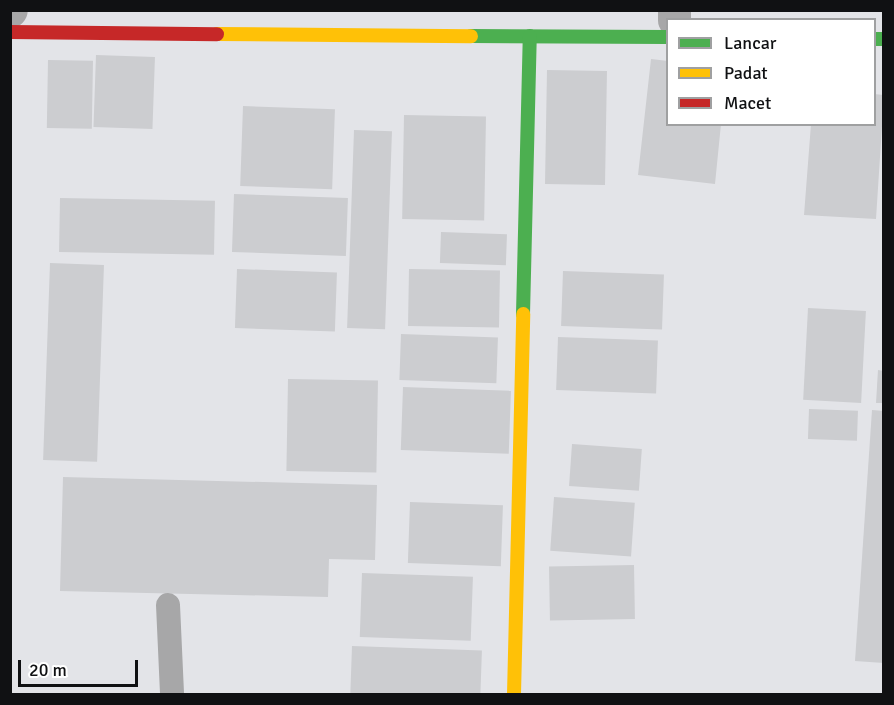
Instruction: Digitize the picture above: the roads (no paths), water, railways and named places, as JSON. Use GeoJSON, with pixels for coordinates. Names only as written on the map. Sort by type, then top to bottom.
{"type":"FeatureCollection","features":[{"type":"Feature","properties":{"kind":"main road"},"geometry":{"type":"LineString","coordinates":[[10,32],[666,37]]}},
{"type":"Feature","properties":{"kind":"main road"},"geometry":{"type":"LineString","coordinates":[[514,694],[530,36]]}},
{"type":"Feature","properties":{"kind":"lane"},"geometry":{"type":"LineString","coordinates":[[168,605],[172,694]]}}]}
